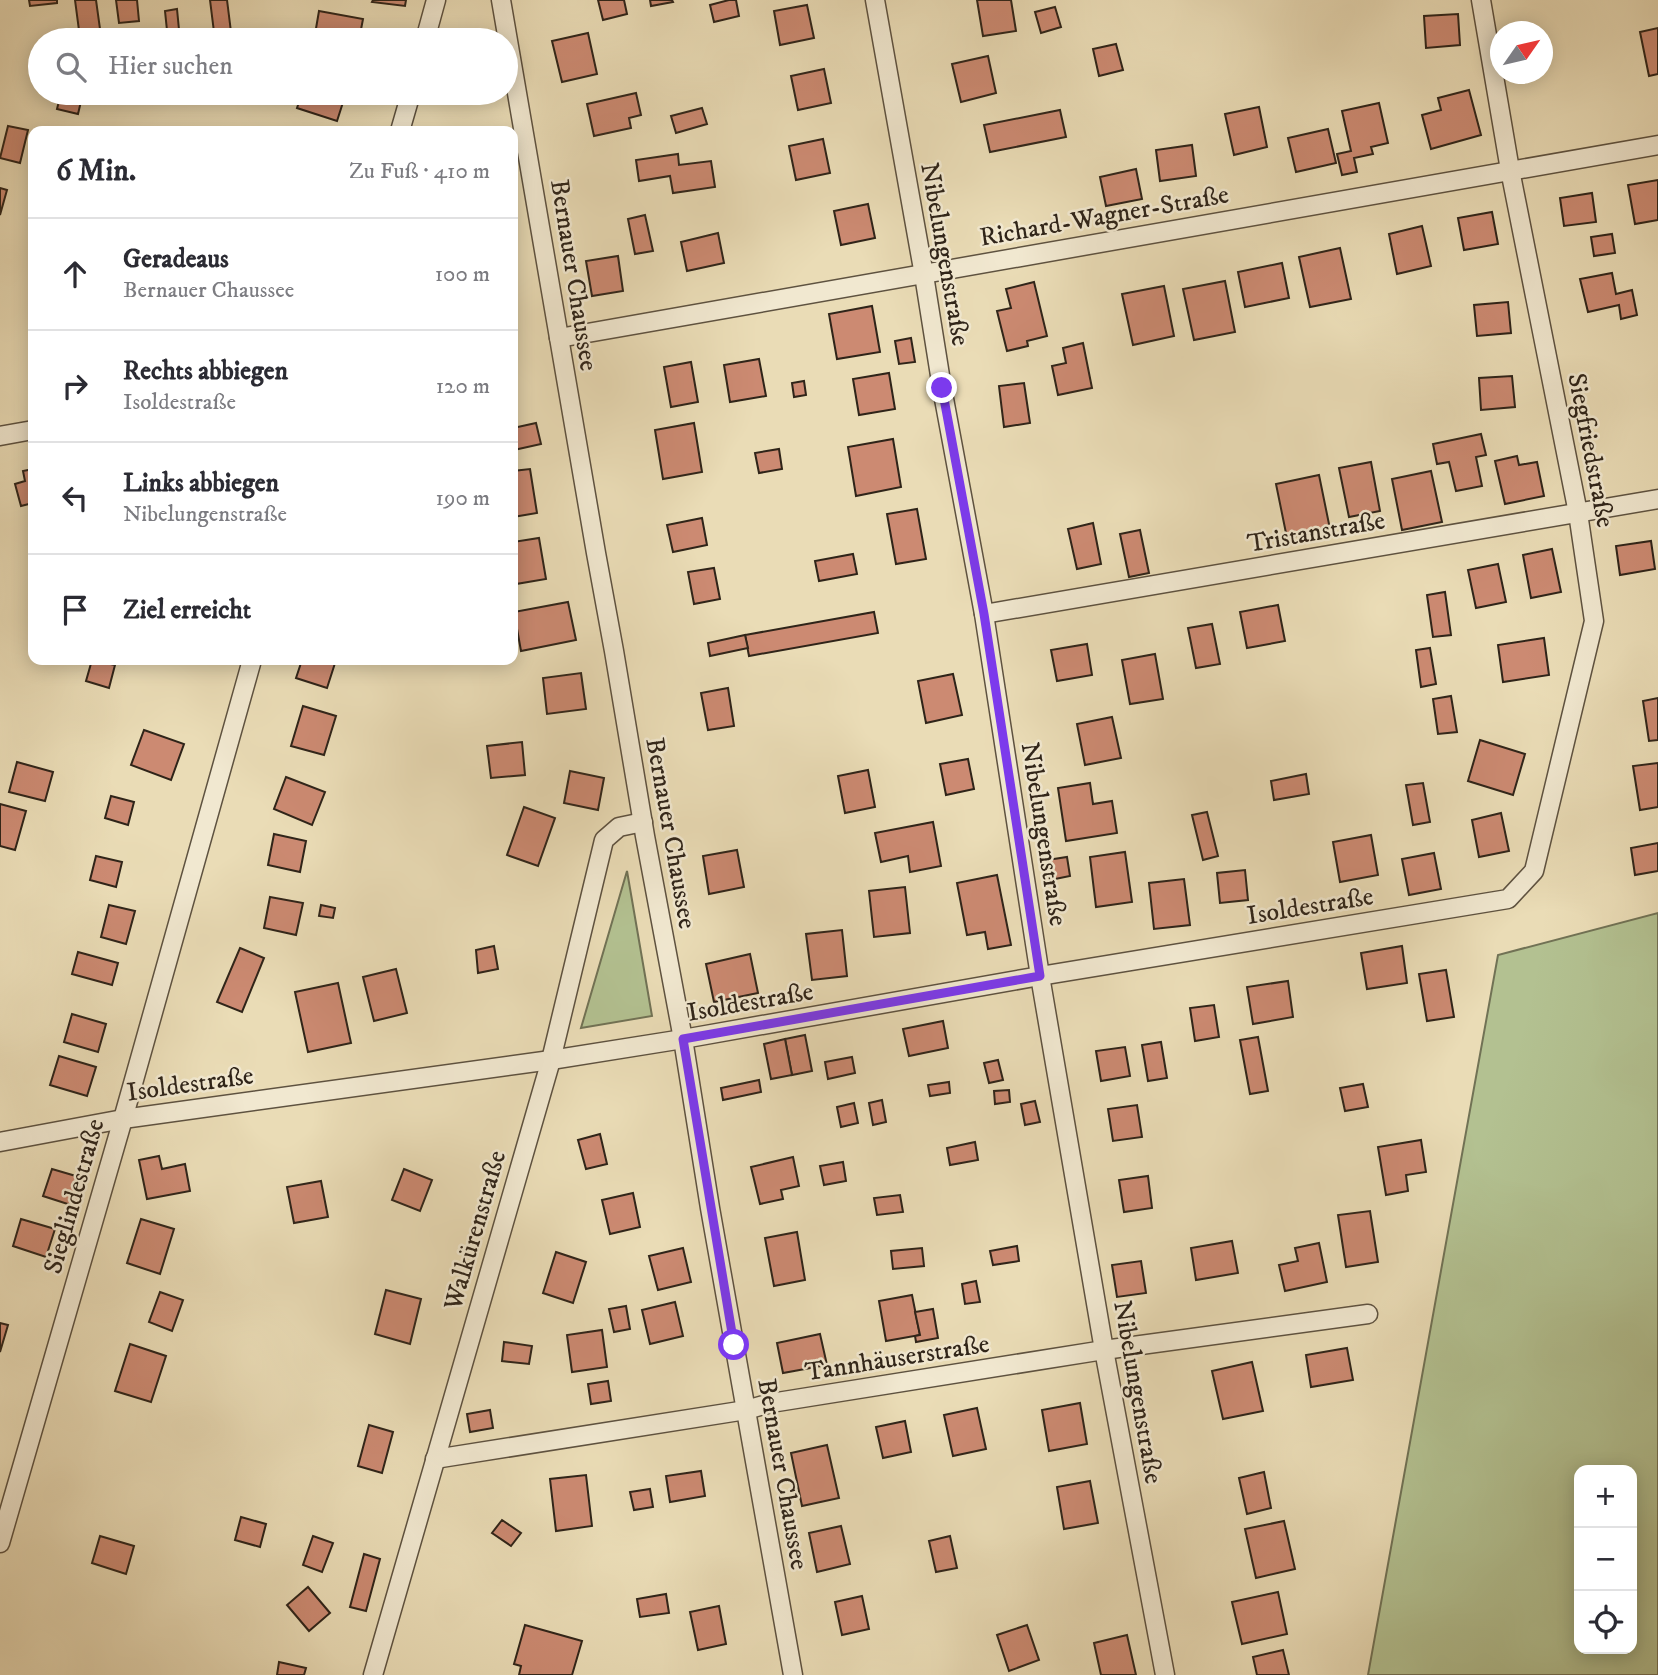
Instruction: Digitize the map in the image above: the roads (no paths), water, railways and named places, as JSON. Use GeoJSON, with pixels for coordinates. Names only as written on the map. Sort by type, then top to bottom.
{"type":"FeatureCollection","features":[{"type":"Feature","properties":{"kind":"street"},"geometry":{"type":"LineString","coordinates":[[428,28],[436,0]]}},
{"type":"Feature","properties":{"kind":"street","name":"Bernauer Chaussee"},"geometry":{"type":"LineString","coordinates":[[501,0],[506,28]]}},
{"type":"Feature","properties":{"kind":"street","name":"Nibelungenstraße"},"geometry":{"type":"LineString","coordinates":[[874,0],[984,614],[1040,976],[1104,1350],[1165,1675]]}},
{"type":"Feature","properties":{"kind":"street","name":"Siegfriedstraße"},"geometry":{"type":"LineString","coordinates":[[1481,0],[1510,170],[1578,513],[1594,621],[1534,871],[1508,899]]}},
{"type":"Feature","properties":{"kind":"street","name":"Bernauer Chaussee"},"geometry":{"type":"LineString","coordinates":[[518,99],[793,1675]]}},
{"type":"Feature","properties":{"kind":"street"},"geometry":{"type":"LineString","coordinates":[[401,126],[408,105]]}},
{"type":"Feature","properties":{"kind":"street","name":"Richard-Wagner-Straße"},"geometry":{"type":"LineString","coordinates":[[559,338],[1658,145]]}},
{"type":"Feature","properties":{"kind":"street"},"geometry":{"type":"LineString","coordinates":[[0,436],[28,431]]}},
{"type":"Feature","properties":{"kind":"street","name":"Tristanstraße"},"geometry":{"type":"LineString","coordinates":[[984,614],[1658,499]]}},
{"type":"Feature","properties":{"kind":"street","name":"Sieglindestraße"},"geometry":{"type":"LineString","coordinates":[[0,1543],[251,665]]}},
{"type":"Feature","properties":{"kind":"street","name":"Walkürenstraße"},"geometry":{"type":"LineString","coordinates":[[373,1675],[551,1060],[604,840],[619,827],[643,822]]}},
{"type":"Feature","properties":{"kind":"street","name":"Isoldestraße"},"geometry":{"type":"LineString","coordinates":[[0,1142],[123,1119],[551,1060],[683,1039],[1040,976],[1508,899]]}},
{"type":"Feature","properties":{"kind":"street","name":"Tannhäuserstraße"},"geometry":{"type":"LineString","coordinates":[[435,1460],[1104,1350],[1367,1314]]}}]}
